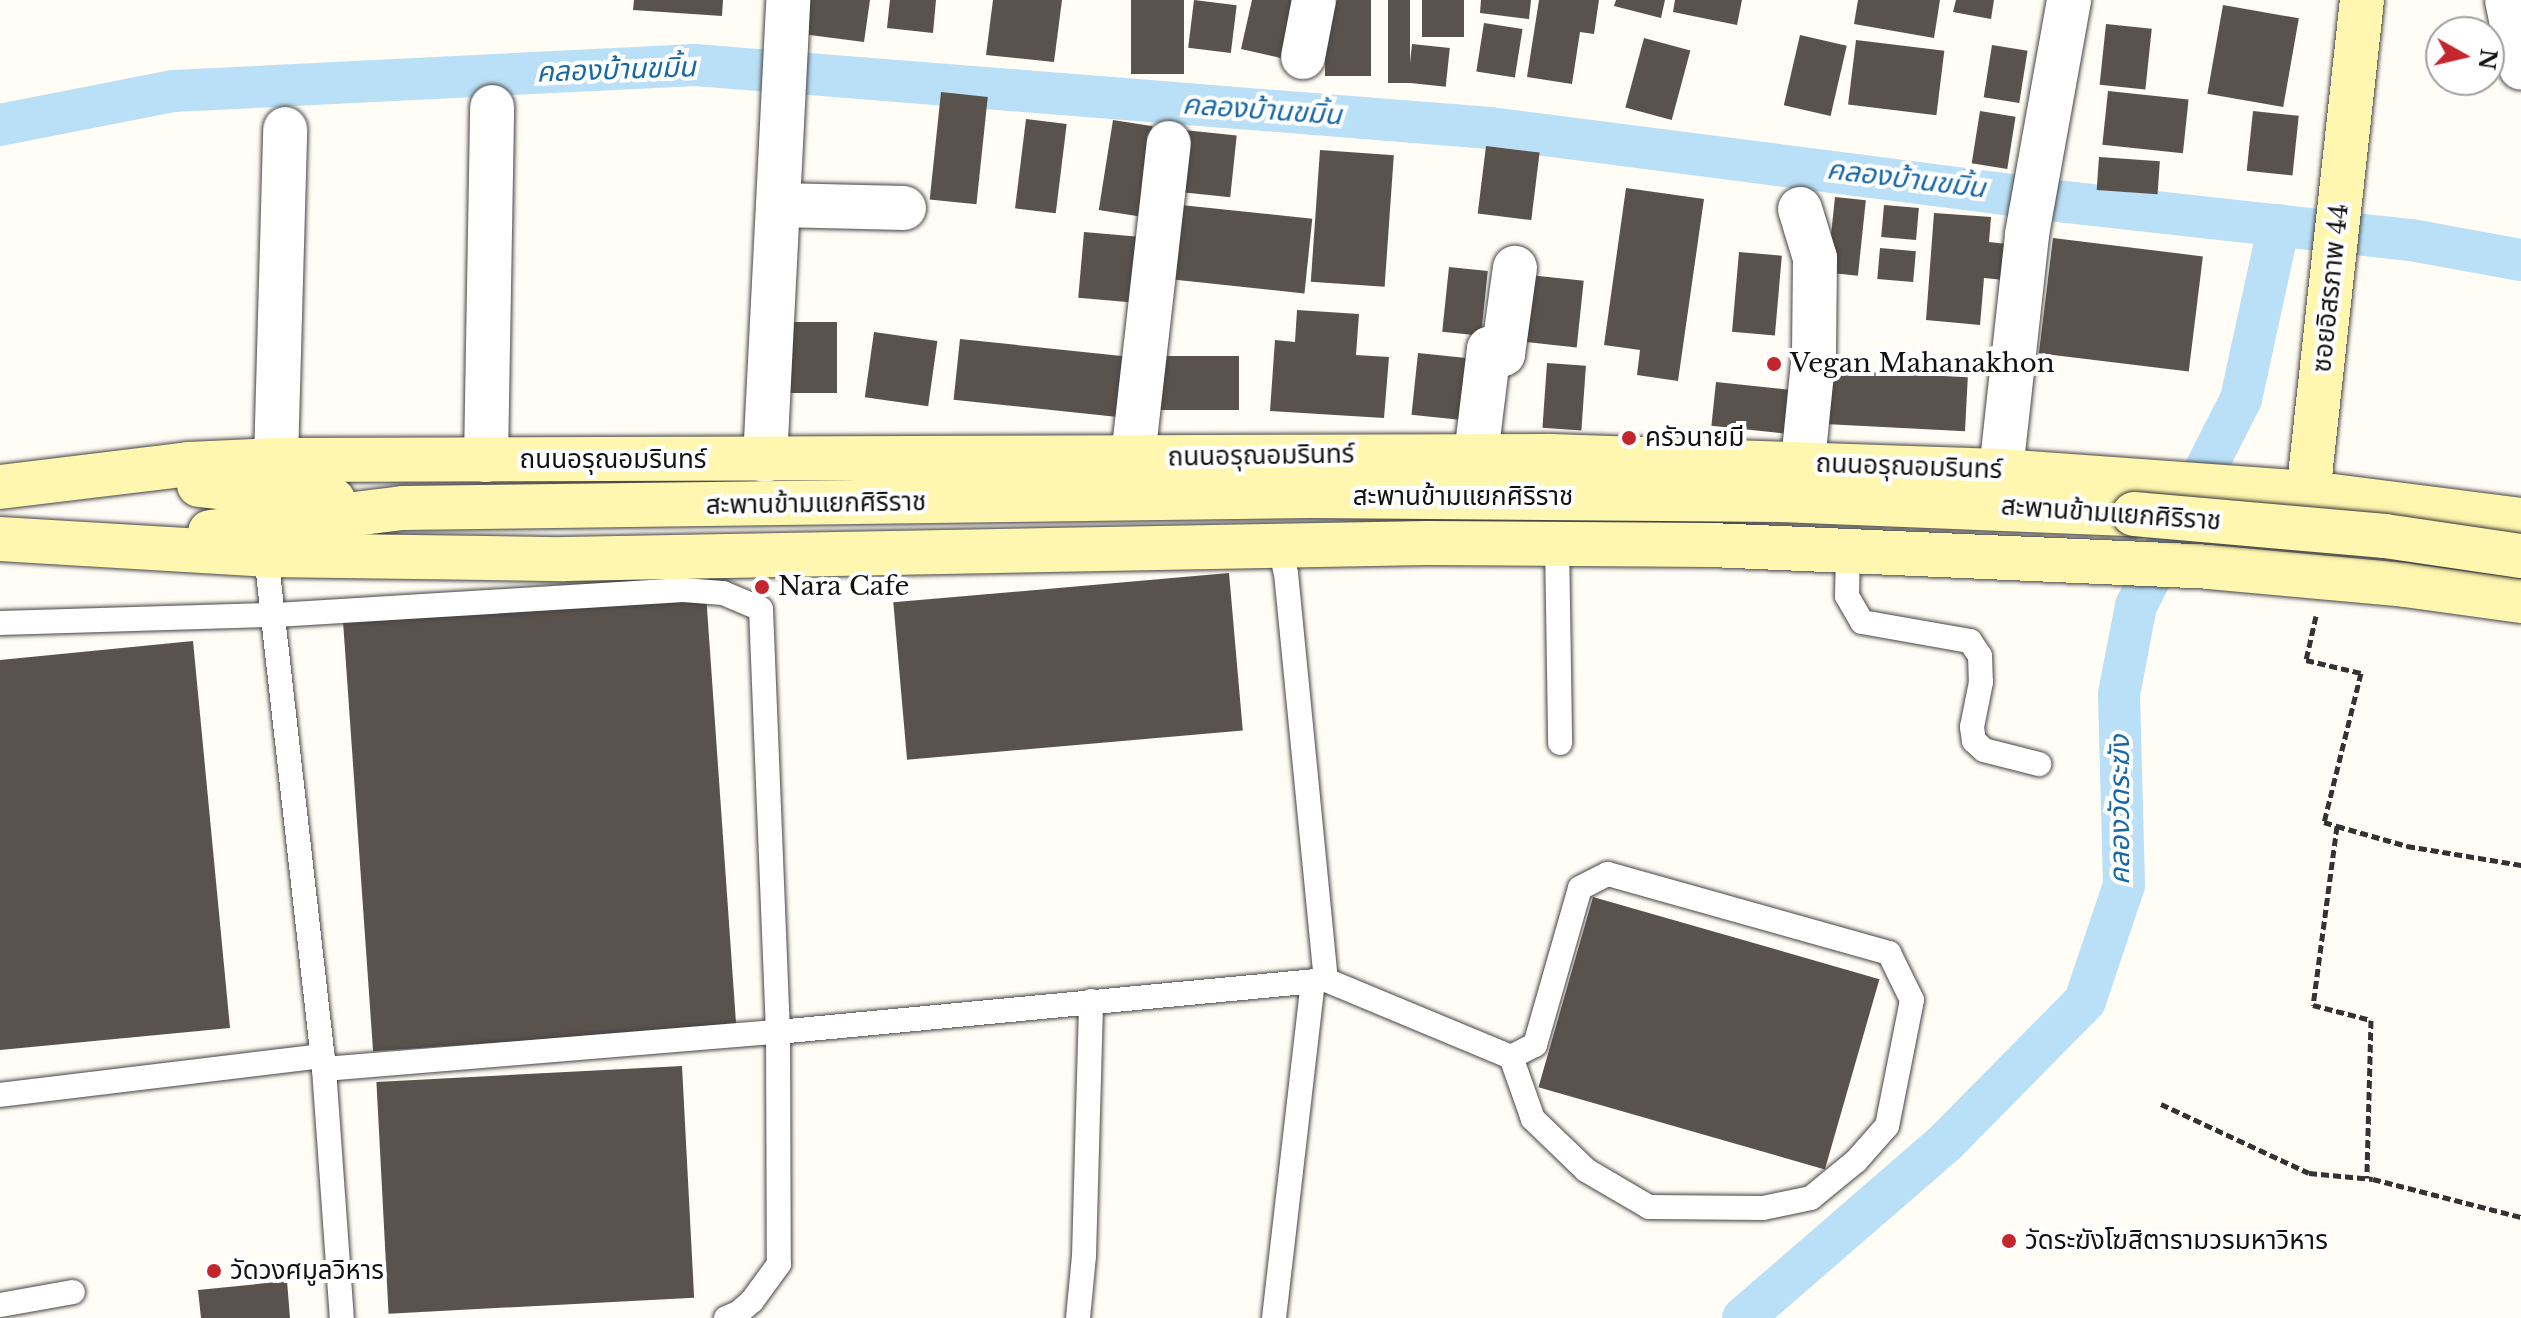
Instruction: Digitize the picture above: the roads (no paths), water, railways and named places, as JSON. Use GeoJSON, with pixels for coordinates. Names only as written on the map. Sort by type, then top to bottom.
{"type":"FeatureCollection","features":[{"type":"Feature","properties":{"kind":"main road","name":"ซอยอิสรภาพ 44"},"geometry":{"type":"LineString","coordinates":[[2310,576],[2310,493],[2362,0]]}},
{"type":"Feature","properties":{"kind":"main road","name":"ถนนอรุณอมรินทร์"},"geometry":{"type":"LineString","coordinates":[[0,487],[98,473],[276,460],[1476,455],[1803,462],[2001,471],[2310,493],[2521,520]]}},
{"type":"Feature","properties":{"kind":"main road","name":"สะพานข้ามแยกศิริราช"},"geometry":{"type":"LineString","coordinates":[[98,473],[403,508]]}},
{"type":"Feature","properties":{"kind":"main road","name":"สะพานข้ามแยกศิริราช"},"geometry":{"type":"LineString","coordinates":[[97,546],[403,508],[1502,497],[1998,506],[2385,536],[2521,556]]}},
{"type":"Feature","properties":{"kind":"main road"},"geometry":{"type":"LineString","coordinates":[[0,539],[266,555],[564,559],[1557,542],[1848,549],[2209,567],[2521,601]]}},
{"type":"Feature","properties":{"kind":"street"},"geometry":{"type":"LineString","coordinates":[[1303,57],[1314,0]]}},
{"type":"Feature","properties":{"kind":"street"},"geometry":{"type":"LineString","coordinates":[[2001,471],[2027,234],[2069,0]]}},
{"type":"Feature","properties":{"kind":"street"},"geometry":{"type":"LineString","coordinates":[[2507,0],[2521,68]]}},
{"type":"Feature","properties":{"kind":"street"},"geometry":{"type":"LineString","coordinates":[[765,460],[787,21]]}},
{"type":"Feature","properties":{"kind":"street"},"geometry":{"type":"LineString","coordinates":[[486,460],[492,107]]}},
{"type":"Feature","properties":{"kind":"street"},"geometry":{"type":"LineString","coordinates":[[276,460],[285,129]]}},
{"type":"Feature","properties":{"kind":"street"},"geometry":{"type":"LineString","coordinates":[[1133,457],[1169,143]]}},
{"type":"Feature","properties":{"kind":"street"},"geometry":{"type":"LineString","coordinates":[[779,205],[904,208]]}},
{"type":"Feature","properties":{"kind":"street"},"geometry":{"type":"LineString","coordinates":[[1800,209],[1815,258],[1814,353],[1803,462]]}},
{"type":"Feature","properties":{"kind":"street"},"geometry":{"type":"LineString","coordinates":[[1476,455],[1489,349],[1503,354],[1515,268]]}},
{"type":"Feature","properties":{"kind":"lane"},"geometry":{"type":"LineString","coordinates":[[1557,542],[1560,743]]}},
{"type":"Feature","properties":{"kind":"lane"},"geometry":{"type":"LineString","coordinates":[[1274,1318],[1320,981],[1286,573],[1280,548]]}},
{"type":"Feature","properties":{"kind":"lane"},"geometry":{"type":"LineString","coordinates":[[1848,549],[1847,596],[1862,622],[1970,641],[1980,656],[1981,682],[1972,727],[1974,741],[1984,750],[2039,764]]}},
{"type":"Feature","properties":{"kind":"lane"},"geometry":{"type":"LineString","coordinates":[[266,555],[276,615],[277,654],[324,1062],[342,1318]]}},
{"type":"Feature","properties":{"kind":"lane"},"geometry":{"type":"LineString","coordinates":[[0,623],[276,615],[683,590],[723,593],[761,609],[778,1032],[779,1264],[752,1301],[726,1318]]}},
{"type":"Feature","properties":{"kind":"lane"},"geometry":{"type":"LineString","coordinates":[[0,1095],[324,1062],[778,1032],[1320,981],[1511,1057],[1535,1045],[1580,888],[1608,874],[1889,953],[1912,1000],[1887,1126],[1856,1161],[1811,1198],[1763,1208],[1649,1207],[1598,1178],[1533,1119],[1511,1057]]}},
{"type":"Feature","properties":{"kind":"lane"},"geometry":{"type":"LineString","coordinates":[[1078,1318],[1084,1256],[1091,1001]]}},
{"type":"Feature","properties":{"kind":"lane"},"geometry":{"type":"LineString","coordinates":[[0,1305],[73,1292]]}},
{"type":"Feature","properties":{"kind":"waterway","name":"คลองบ้านขมิ้น"},"geometry":{"type":"LineString","coordinates":[[0,125],[174,91],[695,65],[1490,128],[2066,202],[2411,240],[2521,260]]}},
{"type":"Feature","properties":{"kind":"waterway","name":"คลองวัดระฆัง"},"geometry":{"type":"LineString","coordinates":[[1743,1318],[1946,1142],[2085,1001],[2124,885],[2119,694],[2136,606],[2241,399],[2279,225]]}},
{"type":"Feature","properties":{"kind":"place","name":"Vegan Mahanakhon"},"geometry":{"type":"Point","coordinates":[1774,364]}},
{"type":"Feature","properties":{"kind":"place","name":"ครัวนายมี"},"geometry":{"type":"Point","coordinates":[1629,438]}},
{"type":"Feature","properties":{"kind":"place","name":"Nara Cafe"},"geometry":{"type":"Point","coordinates":[762,587]}},
{"type":"Feature","properties":{"kind":"place","name":"วัดระฆังโฆสิตารามวรมหาวิหาร"},"geometry":{"type":"Point","coordinates":[2009,1241]}},
{"type":"Feature","properties":{"kind":"place","name":"วัดวงศมูลวิหาร"},"geometry":{"type":"Point","coordinates":[214,1271]}}]}
